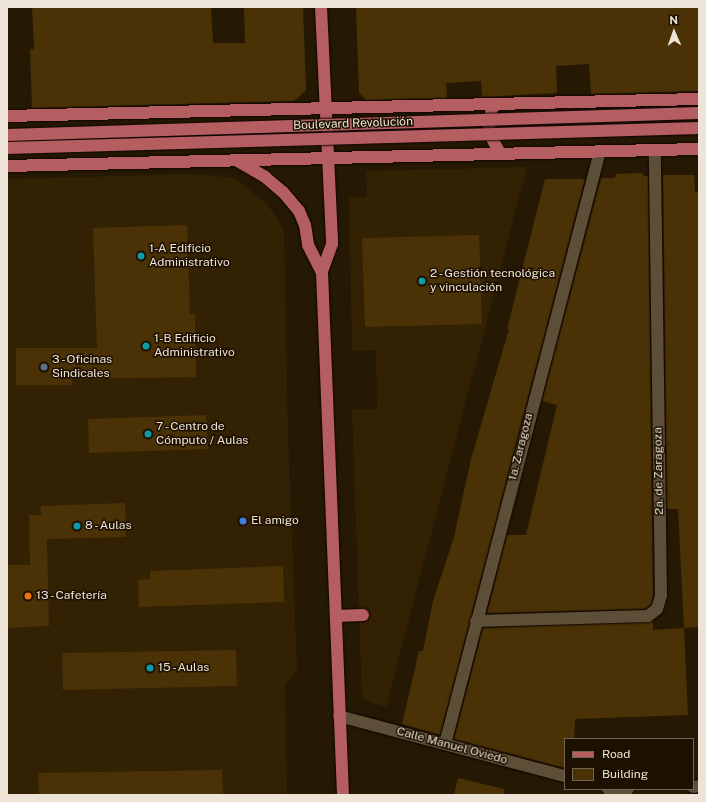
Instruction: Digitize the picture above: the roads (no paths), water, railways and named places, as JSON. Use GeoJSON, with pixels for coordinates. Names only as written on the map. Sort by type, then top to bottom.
{"type":"FeatureCollection","features":[{"type":"Feature","properties":{"kind":"main road"},"geometry":{"type":"LineString","coordinates":[[321,7],[324,94],[327,108],[332,244],[322,272],[343,795]]}},
{"type":"Feature","properties":{"kind":"main road"},"geometry":{"type":"LineString","coordinates":[[7,116],[699,99]]}},
{"type":"Feature","properties":{"kind":"main road"},"geometry":{"type":"LineString","coordinates":[[498,104],[492,107],[488,125],[490,135],[500,153]]}},
{"type":"Feature","properties":{"kind":"main road","name":"Boulevard Revolución"},"geometry":{"type":"LineString","coordinates":[[7,135],[699,113]]}},
{"type":"Feature","properties":{"kind":"main road","name":"Boulevard Revolución"},"geometry":{"type":"LineString","coordinates":[[7,148],[699,128]]}},
{"type":"Feature","properties":{"kind":"main road"},"geometry":{"type":"LineString","coordinates":[[7,166],[699,148]]}},
{"type":"Feature","properties":{"kind":"main road"},"geometry":{"type":"LineString","coordinates":[[236,160],[265,177],[283,192],[298,211],[305,225],[308,245],[322,272]]}},
{"type":"Feature","properties":{"kind":"main road"},"geometry":{"type":"LineString","coordinates":[[336,616],[362,615]]}},
{"type":"Feature","properties":{"kind":"street","name":"2a. de Zaragoza"},"geometry":{"type":"LineString","coordinates":[[476,621],[648,616],[657,608],[661,596],[655,150]]}},
{"type":"Feature","properties":{"kind":"street","name":"1a. Zaragoza"},"geometry":{"type":"LineString","coordinates":[[445,744],[600,151]]}},
{"type":"Feature","properties":{"kind":"street","name":"Calle Manuel Oviedo"},"geometry":{"type":"LineString","coordinates":[[340,716],[564,776]]}},
{"type":"Feature","properties":{"kind":"place","name":"1-A Edificio Administrativo"},"geometry":{"type":"Point","coordinates":[141,256]}},
{"type":"Feature","properties":{"kind":"place","name":"2 - Gestión tecnológica y vinculación"},"geometry":{"type":"Point","coordinates":[422,281]}},
{"type":"Feature","properties":{"kind":"place","name":"1-B Edificio Administrativo"},"geometry":{"type":"Point","coordinates":[146,346]}},
{"type":"Feature","properties":{"kind":"place","name":"3 - Oficinas Sindicales"},"geometry":{"type":"Point","coordinates":[44,367]}},
{"type":"Feature","properties":{"kind":"place","name":"7 - Centro de Cómputo / Aulas"},"geometry":{"type":"Point","coordinates":[148,434]}},
{"type":"Feature","properties":{"kind":"place","name":"El amigo"},"geometry":{"type":"Point","coordinates":[243,521]}},
{"type":"Feature","properties":{"kind":"place","name":"8 - Aulas"},"geometry":{"type":"Point","coordinates":[77,526]}},
{"type":"Feature","properties":{"kind":"place","name":"13 - Cafetería"},"geometry":{"type":"Point","coordinates":[28,596]}},
{"type":"Feature","properties":{"kind":"place","name":"15 - Aulas"},"geometry":{"type":"Point","coordinates":[150,668]}}]}
